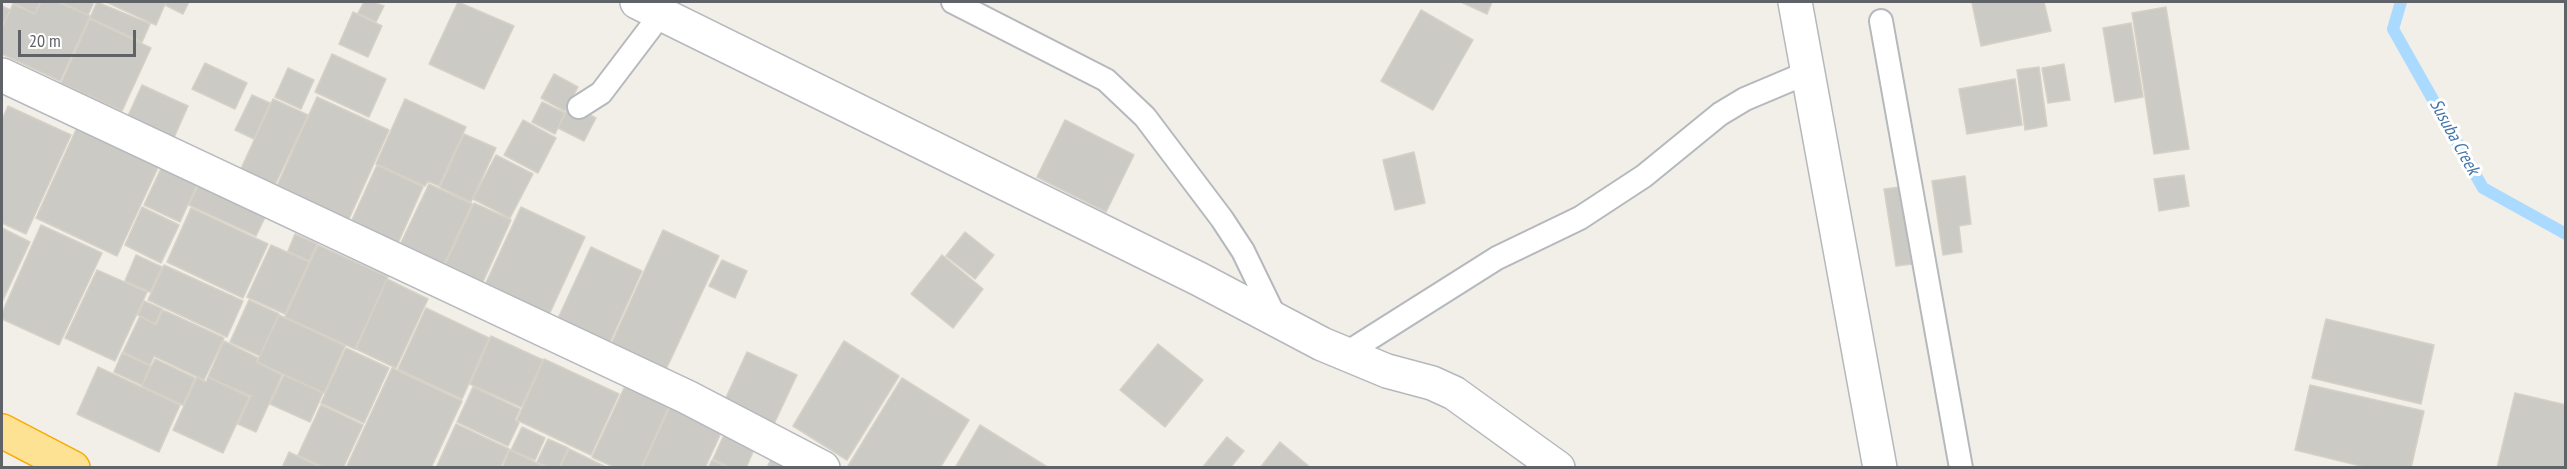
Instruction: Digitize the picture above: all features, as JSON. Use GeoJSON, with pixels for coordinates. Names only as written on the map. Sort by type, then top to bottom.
{"type":"FeatureCollection","features":[{"type":"Feature","properties":{"kind":"highway"},"geometry":{"type":"LineString","coordinates":[[2,432],[73,468]]}},
{"type":"Feature","properties":{"kind":"street"},"geometry":{"type":"LineString","coordinates":[[1795,2],[1880,468]]}},
{"type":"Feature","properties":{"kind":"street"},"geometry":{"type":"LineString","coordinates":[[649,8],[1199,279],[1345,354],[1387,371],[1432,383],[1454,393],[1558,468]]}},
{"type":"Feature","properties":{"kind":"street"},"geometry":{"type":"LineString","coordinates":[[2,75],[687,397],[823,468]]}},
{"type":"Feature","properties":{"kind":"lane"},"geometry":{"type":"LineString","coordinates":[[953,2],[1106,80],[1144,117],[1222,219],[1243,251],[1277,321]]}},
{"type":"Feature","properties":{"kind":"lane"},"geometry":{"type":"LineString","coordinates":[[579,107],[601,93],[649,8]]}},
{"type":"Feature","properties":{"kind":"lane"},"geometry":{"type":"LineString","coordinates":[[1881,21],[1961,468]]}},
{"type":"Feature","properties":{"kind":"lane"},"geometry":{"type":"LineString","coordinates":[[1345,354],[1497,258],[1580,218],[1644,176],[1720,114],[1745,99],[1809,72]]}},
{"type":"Feature","properties":{"kind":"building"},"geometry":{"type":"Polygon","coordinates":[[[11,2],[40,2],[35,14],[11,2]]]}},
{"type":"Feature","properties":{"kind":"building"},"geometry":{"type":"Polygon","coordinates":[[[41,2],[58,2],[90,16],[60,81],[2,54],[2,28],[13,4],[35,14],[41,2]]]}},
{"type":"Feature","properties":{"kind":"building"},"geometry":{"type":"Polygon","coordinates":[[[60,2],[94,2],[88,15],[60,2]]]}},
{"type":"Feature","properties":{"kind":"building"},"geometry":{"type":"Polygon","coordinates":[[[97,2],[150,24],[142,42],[90,18],[97,2]]]}},
{"type":"Feature","properties":{"kind":"building"},"geometry":{"type":"Polygon","coordinates":[[[106,2],[166,2],[156,25],[106,2]]]}},
{"type":"Feature","properties":{"kind":"building"},"geometry":{"type":"Polygon","coordinates":[[[167,2],[189,2],[183,14],[165,5],[167,2]]]}},
{"type":"Feature","properties":{"kind":"building"},"geometry":{"type":"Polygon","coordinates":[[[364,2],[384,6],[376,22],[358,13],[364,2]]]}},
{"type":"Feature","properties":{"kind":"building"},"geometry":{"type":"Polygon","coordinates":[[[458,2],[514,26],[484,89],[429,64],[458,2]]]}},
{"type":"Feature","properties":{"kind":"building"},"geometry":{"type":"Polygon","coordinates":[[[1461,2],[1492,2],[1487,14],[1461,2]]]}},
{"type":"Feature","properties":{"kind":"building"},"geometry":{"type":"Polygon","coordinates":[[[2044,2],[2051,31],[1981,46],[1972,3],[2044,2]]]}},
{"type":"Feature","properties":{"kind":"building"},"geometry":{"type":"Polygon","coordinates":[[[2,6],[10,10],[2,27],[2,6]]]}},
{"type":"Feature","properties":{"kind":"building"},"geometry":{"type":"Polygon","coordinates":[[[2166,7],[2189,149],[2154,154],[2132,13],[2166,7]]]}},
{"type":"Feature","properties":{"kind":"building"},"geometry":{"type":"Polygon","coordinates":[[[1421,10],[1473,40],[1433,110],[1381,81],[1421,10]]]}},
{"type":"Feature","properties":{"kind":"building"},"geometry":{"type":"Polygon","coordinates":[[[353,12],[382,26],[368,57],[339,44],[353,12]]]}},
{"type":"Feature","properties":{"kind":"building"},"geometry":{"type":"Polygon","coordinates":[[[90,19],[151,48],[122,111],[61,83],[90,19]]]}},
{"type":"Feature","properties":{"kind":"building"},"geometry":{"type":"Polygon","coordinates":[[[2131,23],[2143,97],[2115,102],[2103,28],[2131,23]]]}},
{"type":"Feature","properties":{"kind":"building"},"geometry":{"type":"Polygon","coordinates":[[[332,54],[386,79],[369,117],[315,92],[332,54]]]}},
{"type":"Feature","properties":{"kind":"building"},"geometry":{"type":"Polygon","coordinates":[[[205,63],[247,83],[235,109],[192,89],[205,63]]]}},
{"type":"Feature","properties":{"kind":"building"},"geometry":{"type":"Polygon","coordinates":[[[2064,64],[2070,100],[2048,103],[2042,68],[2064,64]]]}},
{"type":"Feature","properties":{"kind":"building"},"geometry":{"type":"Polygon","coordinates":[[[2039,67],[2047,126],[2025,130],[2017,70],[2039,67]]]}},
{"type":"Feature","properties":{"kind":"building"},"geometry":{"type":"Polygon","coordinates":[[[288,68],[314,80],[301,109],[275,97],[288,68]]]}},
{"type":"Feature","properties":{"kind":"building"},"geometry":{"type":"Polygon","coordinates":[[[554,74],[578,87],[565,111],[541,98],[554,74]]]}},
{"type":"Feature","properties":{"kind":"building"},"geometry":{"type":"Polygon","coordinates":[[[2015,79],[2022,125],[1967,134],[1959,89],[2015,79]]]}},
{"type":"Feature","properties":{"kind":"building"},"geometry":{"type":"Polygon","coordinates":[[[142,85],[188,106],[173,140],[127,118],[142,85]]]}},
{"type":"Feature","properties":{"kind":"building"},"geometry":{"type":"Polygon","coordinates":[[[252,95],[270,103],[254,139],[235,130],[252,95]]]}},
{"type":"Feature","properties":{"kind":"building"},"geometry":{"type":"Polygon","coordinates":[[[317,97],[389,130],[348,221],[276,188],[317,97]]]}},
{"type":"Feature","properties":{"kind":"building"},"geometry":{"type":"Polygon","coordinates":[[[273,99],[308,115],[273,189],[239,173],[273,99]]]}},
{"type":"Feature","properties":{"kind":"building"},"geometry":{"type":"Polygon","coordinates":[[[405,99],[466,127],[439,186],[428,181],[425,186],[376,164],[405,99]]]}},
{"type":"Feature","properties":{"kind":"building"},"geometry":{"type":"Polygon","coordinates":[[[542,102],[565,113],[555,134],[532,122],[542,102]]]}},
{"type":"Feature","properties":{"kind":"building"},"geometry":{"type":"Polygon","coordinates":[[[570,105],[596,118],[584,141],[558,128],[570,105]]]}},
{"type":"Feature","properties":{"kind":"building"},"geometry":{"type":"Polygon","coordinates":[[[8,106],[71,135],[26,234],[2,223],[2,120],[8,106]]]}},
{"type":"Feature","properties":{"kind":"building"},"geometry":{"type":"Polygon","coordinates":[[[523,120],[556,138],[538,173],[504,155],[523,120]]]}},
{"type":"Feature","properties":{"kind":"building"},"geometry":{"type":"Polygon","coordinates":[[[1065,120],[1134,155],[1106,212],[1037,177],[1065,120]]]}},
{"type":"Feature","properties":{"kind":"building"},"geometry":{"type":"Polygon","coordinates":[[[79,123],[161,161],[117,256],[36,218],[79,123]]]}},
{"type":"Feature","properties":{"kind":"building"},"geometry":{"type":"Polygon","coordinates":[[[464,134],[496,148],[471,202],[440,187],[464,134]]]}},
{"type":"Feature","properties":{"kind":"building"},"geometry":{"type":"Polygon","coordinates":[[[1414,152],[1425,203],[1395,210],[1383,160],[1414,152]]]}},
{"type":"Feature","properties":{"kind":"building"},"geometry":{"type":"Polygon","coordinates":[[[496,155],[533,174],[510,218],[473,199],[496,155]]]}},
{"type":"Feature","properties":{"kind":"building"},"geometry":{"type":"Polygon","coordinates":[[[164,162],[200,178],[180,222],[144,205],[164,162]]]}},
{"type":"Feature","properties":{"kind":"building"},"geometry":{"type":"Polygon","coordinates":[[[377,165],[423,187],[398,243],[351,222],[377,165]]]}},
{"type":"Feature","properties":{"kind":"building"},"geometry":{"type":"Polygon","coordinates":[[[2184,175],[2189,206],[2159,211],[2154,179],[2184,175]]]}},
{"type":"Feature","properties":{"kind":"building"},"geometry":{"type":"Polygon","coordinates":[[[203,176],[270,207],[256,236],[189,205],[203,176]]]}},
{"type":"Feature","properties":{"kind":"building"},"geometry":{"type":"Polygon","coordinates":[[[1965,176],[1971,224],[1959,226],[1962,252],[1943,255],[1932,181],[1965,176]]]}},
{"type":"Feature","properties":{"kind":"building"},"geometry":{"type":"Polygon","coordinates":[[[429,184],[472,204],[442,269],[398,249],[429,184]]]}},
{"type":"Feature","properties":{"kind":"building"},"geometry":{"type":"Polygon","coordinates":[[[1901,187],[1912,264],[1896,266],[1884,189],[1901,187]]]}},
{"type":"Feature","properties":{"kind":"building"},"geometry":{"type":"Polygon","coordinates":[[[474,203],[511,220],[482,284],[444,267],[474,203]]]}},
{"type":"Feature","properties":{"kind":"building"},"geometry":{"type":"Polygon","coordinates":[[[142,207],[179,225],[161,263],[125,245],[142,207]]]}},
{"type":"Feature","properties":{"kind":"building"},"geometry":{"type":"Polygon","coordinates":[[[521,207],[585,237],[548,317],[484,287],[521,207]]]}},
{"type":"Feature","properties":{"kind":"building"},"geometry":{"type":"Polygon","coordinates":[[[191,208],[268,244],[243,298],[167,262],[191,208]]]}},
{"type":"Feature","properties":{"kind":"building"},"geometry":{"type":"Polygon","coordinates":[[[41,225],[102,253],[59,345],[2,319],[2,313],[41,225]]]}},
{"type":"Feature","properties":{"kind":"building"},"geometry":{"type":"Polygon","coordinates":[[[2,228],[30,242],[2,302],[2,228]]]}},
{"type":"Feature","properties":{"kind":"building"},"geometry":{"type":"Polygon","coordinates":[[[663,230],[719,256],[662,378],[607,353],[663,230]]]}},
{"type":"Feature","properties":{"kind":"building"},"geometry":{"type":"Polygon","coordinates":[[[965,232],[994,255],[975,279],[946,256],[965,232]]]}},
{"type":"Feature","properties":{"kind":"building"},"geometry":{"type":"Polygon","coordinates":[[[295,234],[317,244],[309,261],[288,251],[295,234]]]}},
{"type":"Feature","properties":{"kind":"building"},"geometry":{"type":"Polygon","coordinates":[[[271,245],[309,262],[285,314],[247,297],[271,245]]]}},
{"type":"Feature","properties":{"kind":"building"},"geometry":{"type":"Polygon","coordinates":[[[318,245],[388,277],[355,349],[285,317],[318,245]]]}},
{"type":"Feature","properties":{"kind":"building"},"geometry":{"type":"Polygon","coordinates":[[[591,247],[642,271],[606,351],[554,327],[591,247]]]}},
{"type":"Feature","properties":{"kind":"building"},"geometry":{"type":"Polygon","coordinates":[[[136,255],[162,267],[150,292],[125,281],[136,255]]]}},
{"type":"Feature","properties":{"kind":"building"},"geometry":{"type":"Polygon","coordinates":[[[942,255],[983,289],[953,328],[911,294],[942,255]]]}},
{"type":"Feature","properties":{"kind":"building"},"geometry":{"type":"Polygon","coordinates":[[[722,260],[747,271],[735,298],[709,286],[722,260]]]}},
{"type":"Feature","properties":{"kind":"building"},"geometry":{"type":"Polygon","coordinates":[[[164,265],[243,301],[227,337],[148,300],[164,265]]]}},
{"type":"Feature","properties":{"kind":"building"},"geometry":{"type":"Polygon","coordinates":[[[97,270],[147,292],[115,361],[65,338],[97,270]]]}},
{"type":"Feature","properties":{"kind":"building"},"geometry":{"type":"Polygon","coordinates":[[[387,279],[428,299],[396,368],[356,349],[387,279]]]}},
{"type":"Feature","properties":{"kind":"building"},"geometry":{"type":"Polygon","coordinates":[[[249,300],[279,314],[260,356],[230,342],[249,300]]]}},
{"type":"Feature","properties":{"kind":"building"},"geometry":{"type":"Polygon","coordinates":[[[144,301],[162,309],[155,324],[138,315],[144,301]]]}},
{"type":"Feature","properties":{"kind":"building"},"geometry":{"type":"Polygon","coordinates":[[[426,308],[489,338],[462,399],[398,369],[426,308]]]}},
{"type":"Feature","properties":{"kind":"building"},"geometry":{"type":"Polygon","coordinates":[[[163,310],[224,338],[204,380],[154,356],[150,365],[123,352],[140,316],[156,325],[163,310]]]}},
{"type":"Feature","properties":{"kind":"building"},"geometry":{"type":"Polygon","coordinates":[[[279,315],[345,346],[324,393],[257,362],[279,315]]]}},
{"type":"Feature","properties":{"kind":"building"},"geometry":{"type":"Polygon","coordinates":[[[2326,319],[2434,345],[2421,404],[2312,378],[2326,319]]]}},
{"type":"Feature","properties":{"kind":"building"},"geometry":{"type":"Polygon","coordinates":[[[491,336],[543,360],[521,407],[470,384],[491,336]]]}},
{"type":"Feature","properties":{"kind":"building"},"geometry":{"type":"Polygon","coordinates":[[[224,341],[258,358],[256,362],[282,375],[256,432],[238,424],[251,396],[208,377],[224,341]]]}},
{"type":"Feature","properties":{"kind":"building"},"geometry":{"type":"Polygon","coordinates":[[[844,341],[899,376],[847,460],[793,426],[844,341]]]}},
{"type":"Feature","properties":{"kind":"building"},"geometry":{"type":"Polygon","coordinates":[[[1158,344],[1203,380],[1165,427],[1120,390],[1158,344]]]}},
{"type":"Feature","properties":{"kind":"building"},"geometry":{"type":"Polygon","coordinates":[[[346,348],[389,368],[364,423],[321,403],[346,348]]]}},
{"type":"Feature","properties":{"kind":"building"},"geometry":{"type":"Polygon","coordinates":[[[747,352],[797,375],[773,426],[724,402],[747,352]]]}},
{"type":"Feature","properties":{"kind":"building"},"geometry":{"type":"Polygon","coordinates":[[[122,353],[150,366],[142,385],[114,372],[122,353]]]}},
{"type":"Feature","properties":{"kind":"building"},"geometry":{"type":"Polygon","coordinates":[[[155,359],[195,378],[183,405],[142,386],[155,359]]]}},
{"type":"Feature","properties":{"kind":"building"},"geometry":{"type":"Polygon","coordinates":[[[544,359],[619,394],[591,455],[517,420],[544,359]]]}},
{"type":"Feature","properties":{"kind":"building"},"geometry":{"type":"Polygon","coordinates":[[[98,367],[180,405],[159,452],[77,414],[98,367]]]}},
{"type":"Feature","properties":{"kind":"building"},"geometry":{"type":"Polygon","coordinates":[[[392,368],[462,401],[431,468],[346,468],[392,368]]]}},
{"type":"Feature","properties":{"kind":"building"},"geometry":{"type":"Polygon","coordinates":[[[284,375],[323,393],[310,422],[270,404],[284,375]]]}},
{"type":"Feature","properties":{"kind":"building"},"geometry":{"type":"Polygon","coordinates":[[[197,377],[206,382],[208,377],[249,397],[223,453],[173,430],[197,377]]]}},
{"type":"Feature","properties":{"kind":"building"},"geometry":{"type":"Polygon","coordinates":[[[902,378],[969,420],[940,468],[851,468],[848,466],[902,378]]]}},
{"type":"Feature","properties":{"kind":"building"},"geometry":{"type":"Polygon","coordinates":[[[626,384],[670,404],[641,468],[616,468],[592,457],[626,384]]]}},
{"type":"Feature","properties":{"kind":"building"},"geometry":{"type":"Polygon","coordinates":[[[2310,385],[2424,411],[2411,468],[2369,468],[2295,450],[2310,385]]]}},
{"type":"Feature","properties":{"kind":"building"},"geometry":{"type":"Polygon","coordinates":[[[473,387],[520,409],[515,420],[519,423],[508,446],[457,422],[473,387]]]}},
{"type":"Feature","properties":{"kind":"building"},"geometry":{"type":"Polygon","coordinates":[[[2515,393],[2566,405],[2566,468],[2497,468],[2515,393]]]}},
{"type":"Feature","properties":{"kind":"building"},"geometry":{"type":"Polygon","coordinates":[[[673,400],[725,424],[705,468],[642,468],[673,400]]]}},
{"type":"Feature","properties":{"kind":"building"},"geometry":{"type":"Polygon","coordinates":[[[321,405],[363,425],[343,468],[325,468],[298,455],[321,405]]]}},
{"type":"Feature","properties":{"kind":"building"},"geometry":{"type":"Polygon","coordinates":[[[456,424],[509,449],[500,468],[436,468],[456,424]]]}},
{"type":"Feature","properties":{"kind":"building"},"geometry":{"type":"Polygon","coordinates":[[[729,424],[759,438],[746,468],[731,468],[713,459],[729,424]]]}},
{"type":"Feature","properties":{"kind":"building"},"geometry":{"type":"Polygon","coordinates":[[[980,425],[1049,468],[955,468],[980,425]]]}},
{"type":"Feature","properties":{"kind":"building"},"geometry":{"type":"Polygon","coordinates":[[[522,427],[545,438],[535,460],[511,450],[522,427]]]}},
{"type":"Feature","properties":{"kind":"building"},"geometry":{"type":"Polygon","coordinates":[[[1227,437],[1244,451],[1230,468],[1202,468],[1227,437]]]}},
{"type":"Feature","properties":{"kind":"building"},"geometry":{"type":"Polygon","coordinates":[[[548,439],[568,448],[559,468],[550,468],[537,462],[548,439]]]}},
{"type":"Feature","properties":{"kind":"building"},"geometry":{"type":"Polygon","coordinates":[[[1280,442],[1311,468],[1260,468],[1280,442]]]}},
{"type":"Feature","properties":{"kind":"building"},"geometry":{"type":"Polygon","coordinates":[[[569,449],[608,468],[560,468],[569,449]]]}},
{"type":"Feature","properties":{"kind":"building"},"geometry":{"type":"Polygon","coordinates":[[[510,450],[547,468],[502,468],[510,450]]]}},
{"type":"Feature","properties":{"kind":"building"},"geometry":{"type":"Polygon","coordinates":[[[775,450],[813,468],[767,468],[775,450]]]}},
{"type":"Feature","properties":{"kind":"building"},"geometry":{"type":"Polygon","coordinates":[[[289,452],[322,468],[282,468],[289,452]]]}},
{"type":"Feature","properties":{"kind":"building"},"geometry":{"type":"Polygon","coordinates":[[[712,460],[728,468],[708,468],[712,460]]]}},
{"type":"Feature","properties":{"kind":"waterway","name":"Susuba Creek"},"geometry":{"type":"LineString","coordinates":[[2401,2],[2393,29],[2483,188],[2566,234]]}}]}
